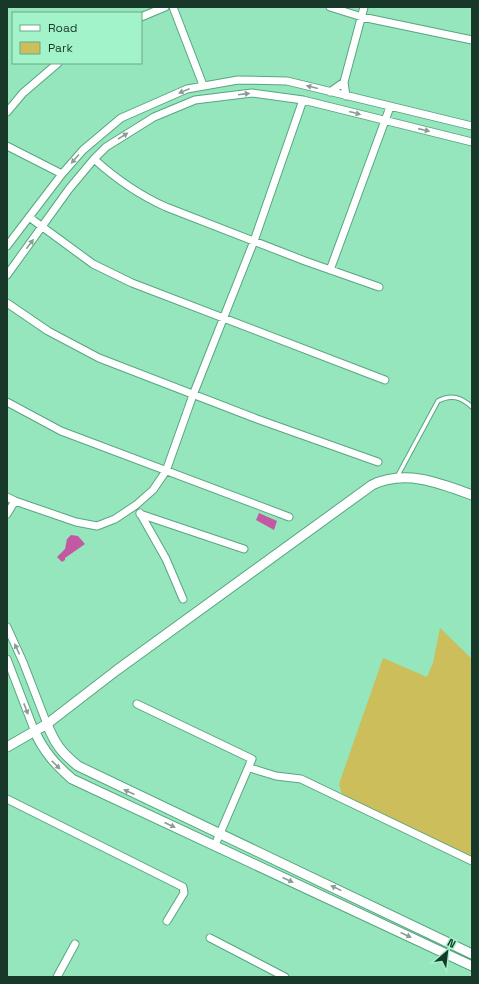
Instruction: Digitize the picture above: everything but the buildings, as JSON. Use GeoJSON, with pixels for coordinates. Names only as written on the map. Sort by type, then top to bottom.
{"type":"FeatureCollection","features":[{"type":"Feature","properties":{"kind":"street"},"geometry":{"type":"LineString","coordinates":[[142,17],[165,7]]}},
{"type":"Feature","properties":{"kind":"street"},"geometry":{"type":"LineString","coordinates":[[173,7],[203,85]]}},
{"type":"Feature","properties":{"kind":"street"},"geometry":{"type":"LineString","coordinates":[[330,7],[362,17],[472,40]]}},
{"type":"Feature","properties":{"kind":"street"},"geometry":{"type":"LineString","coordinates":[[346,96],[344,82],[364,7]]}},
{"type":"Feature","properties":{"kind":"street"},"geometry":{"type":"LineString","coordinates":[[7,112],[23,93],[57,64]]}},
{"type":"Feature","properties":{"kind":"street"},"geometry":{"type":"LineString","coordinates":[[8,242],[83,150],[121,118],[187,89],[203,85],[238,80],[287,81],[472,126]]}},
{"type":"Feature","properties":{"kind":"street"},"geometry":{"type":"LineString","coordinates":[[330,92],[344,82]]}},
{"type":"Feature","properties":{"kind":"street"},"geometry":{"type":"LineString","coordinates":[[7,275],[94,158],[106,147],[154,117],[195,100],[252,93],[303,100],[386,122],[472,142]]}},
{"type":"Feature","properties":{"kind":"street"},"geometry":{"type":"LineString","coordinates":[[7,496],[15,501],[76,522],[97,526],[115,519],[136,506],[153,490],[166,471],[193,395],[254,241],[303,100]]}},
{"type":"Feature","properties":{"kind":"street"},"geometry":{"type":"LineString","coordinates":[[330,270],[386,122],[390,107]]}},
{"type":"Feature","properties":{"kind":"street"},"geometry":{"type":"LineString","coordinates":[[7,146],[62,174]]}},
{"type":"Feature","properties":{"kind":"street"},"geometry":{"type":"LineString","coordinates":[[94,158],[108,172],[148,199],[330,270],[379,287]]}},
{"type":"Feature","properties":{"kind":"street"},"geometry":{"type":"LineString","coordinates":[[29,217],[93,264],[132,283],[386,380]]}},
{"type":"Feature","properties":{"kind":"street"},"geometry":{"type":"LineString","coordinates":[[7,303],[48,331],[99,358],[193,395],[378,462]]}},
{"type":"Feature","properties":{"kind":"street"},"geometry":{"type":"LineString","coordinates":[[7,402],[61,431],[289,517]]}},
{"type":"Feature","properties":{"kind":"street"},"geometry":{"type":"LineString","coordinates":[[7,747],[47,724],[117,670],[372,485],[383,480],[397,477],[422,479],[472,494]]}},
{"type":"Feature","properties":{"kind":"street"},"geometry":{"type":"LineString","coordinates":[[7,514],[15,501]]}},
{"type":"Feature","properties":{"kind":"street"},"geometry":{"type":"LineString","coordinates":[[136,506],[166,559],[183,599]]}},
{"type":"Feature","properties":{"kind":"street"},"geometry":{"type":"LineString","coordinates":[[140,514],[244,549]]}},
{"type":"Feature","properties":{"kind":"street"},"geometry":{"type":"LineString","coordinates":[[7,627],[23,662],[55,743],[64,754],[78,766],[104,780],[221,833],[472,954]]}},
{"type":"Feature","properties":{"kind":"street"},"geometry":{"type":"LineString","coordinates":[[23,662],[8,663],[42,749],[54,763],[72,779],[99,793],[472,966]]}},
{"type":"Feature","properties":{"kind":"street"},"geometry":{"type":"LineString","coordinates":[[16,683],[30,679]]}},
{"type":"Feature","properties":{"kind":"street"},"geometry":{"type":"LineString","coordinates":[[137,704],[251,757],[253,761],[215,846]]}},
{"type":"Feature","properties":{"kind":"street"},"geometry":{"type":"LineString","coordinates":[[250,768],[276,776],[301,779],[472,861]]}},
{"type":"Feature","properties":{"kind":"street"},"geometry":{"type":"LineString","coordinates":[[99,793],[104,780]]}},
{"type":"Feature","properties":{"kind":"street"},"geometry":{"type":"LineString","coordinates":[[7,799],[183,887],[184,893],[167,921]]}},
{"type":"Feature","properties":{"kind":"street"},"geometry":{"type":"LineString","coordinates":[[265,869],[270,857]]}},
{"type":"Feature","properties":{"kind":"street"},"geometry":{"type":"LineString","coordinates":[[353,910],[358,899]]}},
{"type":"Feature","properties":{"kind":"street"},"geometry":{"type":"LineString","coordinates":[[210,938],[285,977]]}},
{"type":"Feature","properties":{"kind":"street"},"geometry":{"type":"LineString","coordinates":[[57,977],[75,944]]}},
{"type":"Feature","properties":{"kind":"lane"},"geometry":{"type":"LineString","coordinates":[[397,477],[438,402],[444,398],[457,397],[472,407]]}},
{"type":"Feature","properties":{"kind":"green space"},"geometry":{"type":"Polygon","coordinates":[[[440,628],[472,659],[472,859],[342,794],[339,784],[383,658],[427,677],[433,663],[440,628]]]}},
{"type":"Feature","properties":{"kind":"shaded area"},"geometry":{"type":"Polygon","coordinates":[[[259,513],[277,521],[274,530],[256,520],[259,513]]]}},
{"type":"Feature","properties":{"kind":"shaded area"},"geometry":{"type":"Polygon","coordinates":[[[71,535],[78,536],[85,544],[65,558],[62,562],[57,557],[65,549],[67,539],[71,535]]]}}]}
